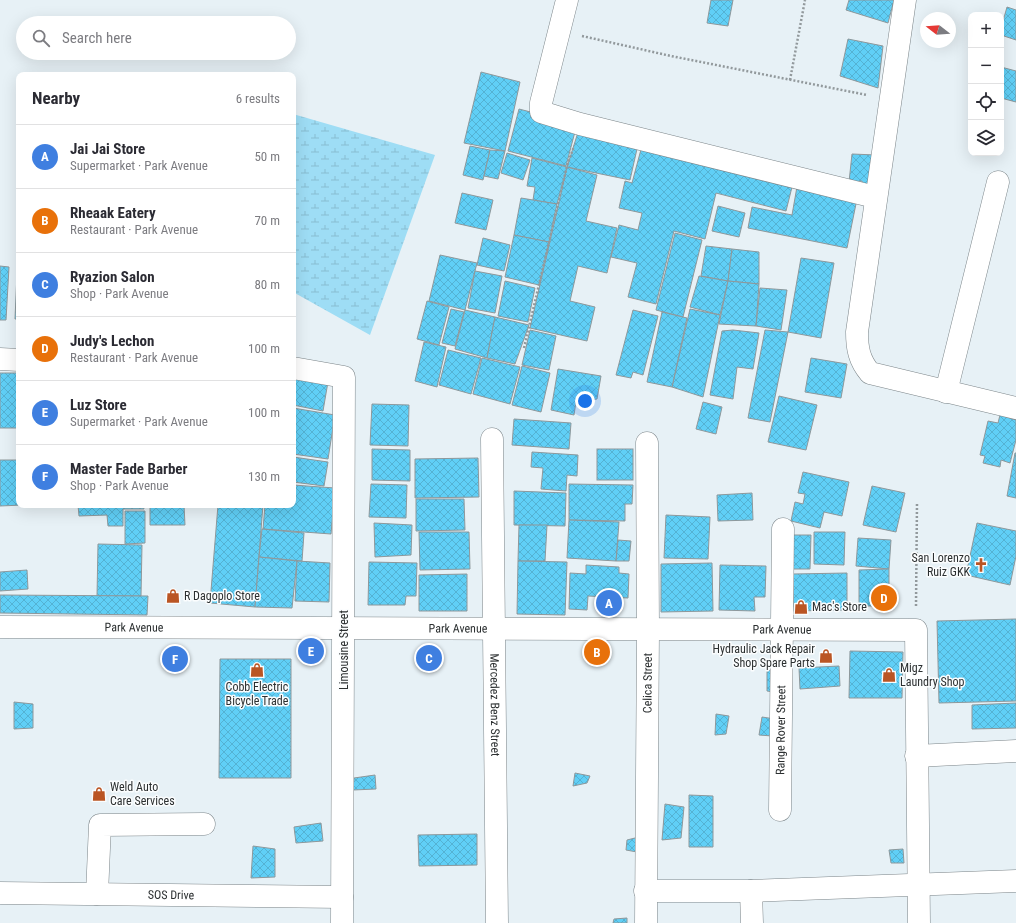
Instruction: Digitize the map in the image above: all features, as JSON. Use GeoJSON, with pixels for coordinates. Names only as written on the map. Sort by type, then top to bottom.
{"type":"FeatureCollection","features":[{"type":"Feature","properties":{"kind":"street"},"geometry":{"type":"LineString","coordinates":[[567,0],[540,109],[541,112],[546,115],[580,124],[875,197]]}},
{"type":"Feature","properties":{"kind":"street"},"geometry":{"type":"LineString","coordinates":[[905,0],[875,197],[857,332],[857,348],[862,364],[870,374],[1016,408]]}},
{"type":"Feature","properties":{"kind":"street"},"geometry":{"type":"LineString","coordinates":[[946,392],[998,182]]}},
{"type":"Feature","properties":{"kind":"street"},"geometry":{"type":"LineString","coordinates":[[0,359],[16,360]]}},
{"type":"Feature","properties":{"kind":"street","name":"Limousine Street"},"geometry":{"type":"LineString","coordinates":[[296,369],[344,377],[342,923]]}},
{"type":"Feature","properties":{"kind":"street","name":"Mercedez Benz Street"},"geometry":{"type":"LineString","coordinates":[[492,439],[497,923]]}},
{"type":"Feature","properties":{"kind":"street","name":"Celica Street"},"geometry":{"type":"LineString","coordinates":[[646,923],[648,629],[647,443]]}},
{"type":"Feature","properties":{"kind":"street","name":"Range Rover Street"},"geometry":{"type":"LineString","coordinates":[[780,810],[783,529]]}},
{"type":"Feature","properties":{"kind":"street","name":"Park Avenue"},"geometry":{"type":"LineString","coordinates":[[0,627],[916,630]]}},
{"type":"Feature","properties":{"kind":"street"},"geometry":{"type":"LineString","coordinates":[[916,630],[916,756],[919,923]]}},
{"type":"Feature","properties":{"kind":"street"},"geometry":{"type":"LineString","coordinates":[[916,756],[1016,751]]}},
{"type":"Feature","properties":{"kind":"street"},"geometry":{"type":"LineString","coordinates":[[97,894],[100,825],[204,824]]}},
{"type":"Feature","properties":{"kind":"street"},"geometry":{"type":"LineString","coordinates":[[646,891],[751,891],[1016,881]]}},
{"type":"Feature","properties":{"kind":"street"},"geometry":{"type":"LineString","coordinates":[[751,891],[752,923]]}},
{"type":"Feature","properties":{"kind":"street","name":"SOS Drive"},"geometry":{"type":"LineString","coordinates":[[0,893],[342,897]]}},
{"type":"Feature","properties":{"kind":"path"},"geometry":{"type":"LineString","coordinates":[[790,80],[806,0]]}},
{"type":"Feature","properties":{"kind":"path"},"geometry":{"type":"LineString","coordinates":[[559,30],[671,56],[889,100]]}},
{"type":"Feature","properties":{"kind":"path"},"geometry":{"type":"LineString","coordinates":[[524,348],[567,166],[580,124]]}},
{"type":"Feature","properties":{"kind":"path"},"geometry":{"type":"LineString","coordinates":[[916,630],[917,502]]}},
{"type":"Feature","properties":{"kind":"green space"},"geometry":{"type":"Polygon","coordinates":[[[296,115],[435,155],[370,335],[296,294],[296,115]]]}},
{"type":"Feature","properties":{"kind":"building"},"geometry":{"type":"Polygon","coordinates":[[[711,0],[733,0],[728,26],[707,23],[711,0]]]}},
{"type":"Feature","properties":{"kind":"building"},"geometry":{"type":"Polygon","coordinates":[[[849,0],[894,0],[888,23],[846,10],[849,0]]]}},
{"type":"Feature","properties":{"kind":"building"},"geometry":{"type":"Polygon","coordinates":[[[1007,7],[1016,10],[1016,40],[1004,36],[1004,18],[1007,7]]]}},
{"type":"Feature","properties":{"kind":"building"},"geometry":{"type":"Polygon","coordinates":[[[848,39],[883,46],[878,88],[840,76],[848,39]]]}},
{"type":"Feature","properties":{"kind":"building"},"geometry":{"type":"Polygon","coordinates":[[[1004,68],[1016,71],[1016,102],[1004,99],[1004,68]]]}},
{"type":"Feature","properties":{"kind":"building"},"geometry":{"type":"Polygon","coordinates":[[[481,72],[520,82],[505,151],[464,143],[481,72]]]}},
{"type":"Feature","properties":{"kind":"building"},"geometry":{"type":"Polygon","coordinates":[[[519,109],[577,124],[566,166],[508,151],[519,109]]]}},
{"type":"Feature","properties":{"kind":"building"},"geometry":{"type":"Polygon","coordinates":[[[580,126],[639,140],[630,180],[567,167],[580,126]]]}},
{"type":"Feature","properties":{"kind":"building"},"geometry":{"type":"Polygon","coordinates":[[[643,142],[794,179],[786,211],[716,193],[705,239],[674,231],[656,304],[628,297],[637,263],[611,257],[619,225],[638,230],[642,213],[619,208],[625,181],[632,183],[643,142]]]}},
{"type":"Feature","properties":{"kind":"building"},"geometry":{"type":"Polygon","coordinates":[[[470,146],[490,150],[483,180],[463,175],[470,146]]]}},
{"type":"Feature","properties":{"kind":"building"},"geometry":{"type":"Polygon","coordinates":[[[490,150],[505,151],[498,179],[484,176],[490,150]]]}},
{"type":"Feature","properties":{"kind":"building"},"geometry":{"type":"Polygon","coordinates":[[[507,153],[530,160],[523,180],[501,173],[507,153]]]}},
{"type":"Feature","properties":{"kind":"building"},"geometry":{"type":"Polygon","coordinates":[[[852,154],[876,155],[873,186],[864,189],[862,181],[849,182],[852,154]]]}},
{"type":"Feature","properties":{"kind":"building"},"geometry":{"type":"Polygon","coordinates":[[[532,158],[567,167],[557,204],[533,200],[535,187],[527,186],[532,158]]]}},
{"type":"Feature","properties":{"kind":"building"},"geometry":{"type":"Polygon","coordinates":[[[567,167],[597,175],[586,221],[617,228],[607,273],[578,266],[570,301],[595,307],[587,341],[530,328],[567,167]]]}},
{"type":"Feature","properties":{"kind":"building"},"geometry":{"type":"Polygon","coordinates":[[[798,181],[858,194],[847,248],[748,228],[752,207],[792,215],[798,181]]]}},
{"type":"Feature","properties":{"kind":"building"},"geometry":{"type":"Polygon","coordinates":[[[462,193],[493,200],[486,230],[455,223],[462,193]]]}},
{"type":"Feature","properties":{"kind":"building"},"geometry":{"type":"Polygon","coordinates":[[[521,198],[557,204],[549,242],[514,235],[521,198]]]}},
{"type":"Feature","properties":{"kind":"building"},"geometry":{"type":"Polygon","coordinates":[[[718,206],[745,213],[739,237],[712,231],[718,206]]]}},
{"type":"Feature","properties":{"kind":"building"},"geometry":{"type":"Polygon","coordinates":[[[675,233],[702,240],[683,317],[656,310],[675,233]]]}},
{"type":"Feature","properties":{"kind":"building"},"geometry":{"type":"Polygon","coordinates":[[[514,235],[549,242],[539,285],[505,277],[514,235]]]}},
{"type":"Feature","properties":{"kind":"building"},"geometry":{"type":"Polygon","coordinates":[[[483,238],[510,245],[504,271],[477,265],[483,238]]]}},
{"type":"Feature","properties":{"kind":"building"},"geometry":{"type":"Polygon","coordinates":[[[706,246],[732,249],[728,281],[701,276],[706,246]]]}},
{"type":"Feature","properties":{"kind":"building"},"geometry":{"type":"Polygon","coordinates":[[[732,249],[759,252],[759,284],[728,281],[732,249]]]}},
{"type":"Feature","properties":{"kind":"building"},"geometry":{"type":"Polygon","coordinates":[[[440,255],[477,263],[465,310],[429,301],[440,255]]]}},
{"type":"Feature","properties":{"kind":"building"},"geometry":{"type":"Polygon","coordinates":[[[801,258],[834,263],[821,338],[788,332],[801,258]]]}},
{"type":"Feature","properties":{"kind":"building"},"geometry":{"type":"Polygon","coordinates":[[[0,266],[9,267],[6,320],[0,320],[0,266]]]}},
{"type":"Feature","properties":{"kind":"building"},"geometry":{"type":"Polygon","coordinates":[[[475,271],[502,276],[495,313],[468,308],[475,271]]]}},
{"type":"Feature","properties":{"kind":"building"},"geometry":{"type":"Polygon","coordinates":[[[699,276],[728,281],[720,315],[690,307],[699,276]]]}},
{"type":"Feature","properties":{"kind":"building"},"geometry":{"type":"Polygon","coordinates":[[[505,281],[535,288],[528,322],[498,316],[505,281]]]}},
{"type":"Feature","properties":{"kind":"building"},"geometry":{"type":"Polygon","coordinates":[[[728,281],[759,284],[756,326],[719,324],[728,281]]]}},
{"type":"Feature","properties":{"kind":"building"},"geometry":{"type":"Polygon","coordinates":[[[760,288],[787,290],[781,330],[756,326],[760,288]]]}},
{"type":"Feature","properties":{"kind":"building"},"geometry":{"type":"Polygon","coordinates":[[[16,296],[16,319],[15,319],[16,296]]]}},
{"type":"Feature","properties":{"kind":"building"},"geometry":{"type":"Polygon","coordinates":[[[427,301],[449,307],[439,345],[417,339],[427,301]]]}},
{"type":"Feature","properties":{"kind":"building"},"geometry":{"type":"Polygon","coordinates":[[[451,309],[464,312],[455,346],[442,343],[451,309]]]}},
{"type":"Feature","properties":{"kind":"building"},"geometry":{"type":"Polygon","coordinates":[[[690,309],[720,315],[703,397],[672,387],[690,309]]]}},
{"type":"Feature","properties":{"kind":"building"},"geometry":{"type":"Polygon","coordinates":[[[465,310],[495,317],[487,358],[455,349],[465,310]]]}},
{"type":"Feature","properties":{"kind":"building"},"geometry":{"type":"Polygon","coordinates":[[[633,310],[658,316],[643,375],[633,372],[631,378],[616,375],[633,310]]]}},
{"type":"Feature","properties":{"kind":"building"},"geometry":{"type":"Polygon","coordinates":[[[662,312],[687,318],[672,387],[647,382],[662,312]]]}},
{"type":"Feature","properties":{"kind":"building"},"geometry":{"type":"Polygon","coordinates":[[[495,317],[529,325],[515,364],[487,358],[495,317]]]}},
{"type":"Feature","properties":{"kind":"building"},"geometry":{"type":"Polygon","coordinates":[[[530,330],[556,336],[549,370],[522,365],[530,330]]]}},
{"type":"Feature","properties":{"kind":"building"},"geometry":{"type":"Polygon","coordinates":[[[733,330],[759,333],[753,369],[737,367],[733,399],[710,395],[722,331],[733,330]]]}},
{"type":"Feature","properties":{"kind":"building"},"geometry":{"type":"Polygon","coordinates":[[[765,330],[788,332],[770,422],[748,418],[765,330]]]}},
{"type":"Feature","properties":{"kind":"building"},"geometry":{"type":"Polygon","coordinates":[[[424,342],[446,347],[437,387],[415,381],[424,342]]]}},
{"type":"Feature","properties":{"kind":"building"},"geometry":{"type":"Polygon","coordinates":[[[448,350],[481,358],[471,394],[439,385],[448,350]]]}},
{"type":"Feature","properties":{"kind":"building"},"geometry":{"type":"Polygon","coordinates":[[[482,358],[520,367],[510,404],[473,394],[482,358]]]}},
{"type":"Feature","properties":{"kind":"building"},"geometry":{"type":"Polygon","coordinates":[[[811,358],[847,364],[841,398],[805,392],[811,358]]]}},
{"type":"Feature","properties":{"kind":"building"},"geometry":{"type":"Polygon","coordinates":[[[522,366],[550,373],[541,412],[512,405],[522,366]]]}},
{"type":"Feature","properties":{"kind":"building"},"geometry":{"type":"Polygon","coordinates":[[[558,369],[601,376],[597,399],[576,402],[574,415],[551,410],[558,369]]]}},
{"type":"Feature","properties":{"kind":"building"},"geometry":{"type":"Polygon","coordinates":[[[296,370],[329,376],[323,411],[296,406],[296,370]]]}},
{"type":"Feature","properties":{"kind":"building"},"geometry":{"type":"Polygon","coordinates":[[[0,373],[16,373],[16,428],[0,428],[0,373]]]}},
{"type":"Feature","properties":{"kind":"building"},"geometry":{"type":"Polygon","coordinates":[[[779,396],[817,405],[806,450],[768,442],[779,396]]]}},
{"type":"Feature","properties":{"kind":"building"},"geometry":{"type":"Polygon","coordinates":[[[703,402],[722,407],[716,434],[696,429],[703,402]]]}},
{"type":"Feature","properties":{"kind":"building"},"geometry":{"type":"Polygon","coordinates":[[[372,404],[409,405],[408,446],[370,445],[372,404]]]}},
{"type":"Feature","properties":{"kind":"building"},"geometry":{"type":"Polygon","coordinates":[[[296,408],[335,415],[328,459],[296,454],[296,408]]]}},
{"type":"Feature","properties":{"kind":"building"},"geometry":{"type":"Polygon","coordinates":[[[1000,415],[1016,420],[1016,440],[1010,463],[1001,460],[1000,467],[983,463],[985,456],[980,455],[988,421],[998,423],[1000,415]]]}},
{"type":"Feature","properties":{"kind":"building"},"geometry":{"type":"Polygon","coordinates":[[[514,419],[571,423],[569,449],[512,445],[514,419]]]}},
{"type":"Feature","properties":{"kind":"building"},"geometry":{"type":"Polygon","coordinates":[[[372,449],[410,450],[410,481],[372,480],[372,449]]]}},
{"type":"Feature","properties":{"kind":"building"},"geometry":{"type":"Polygon","coordinates":[[[597,449],[633,449],[633,480],[597,480],[597,449]]]}},
{"type":"Feature","properties":{"kind":"building"},"geometry":{"type":"Polygon","coordinates":[[[532,452],[578,455],[577,476],[567,475],[566,491],[541,489],[543,468],[531,467],[532,452]]]}},
{"type":"Feature","properties":{"kind":"building"},"geometry":{"type":"Polygon","coordinates":[[[1016,453],[1016,498],[1007,496],[1016,453]]]}},
{"type":"Feature","properties":{"kind":"building"},"geometry":{"type":"Polygon","coordinates":[[[296,457],[328,462],[324,486],[296,482],[296,457]]]}},
{"type":"Feature","properties":{"kind":"building"},"geometry":{"type":"Polygon","coordinates":[[[478,458],[479,497],[415,498],[415,459],[478,458]]]}},
{"type":"Feature","properties":{"kind":"building"},"geometry":{"type":"Polygon","coordinates":[[[0,460],[16,460],[16,505],[0,506],[0,460]]]}},
{"type":"Feature","properties":{"kind":"building"},"geometry":{"type":"Polygon","coordinates":[[[803,472],[849,482],[842,516],[824,512],[820,528],[791,521],[795,502],[803,504],[805,494],[798,493],[803,472]]]}},
{"type":"Feature","properties":{"kind":"building"},"geometry":{"type":"Polygon","coordinates":[[[371,484],[407,485],[406,518],[369,517],[371,484]]]}},
{"type":"Feature","properties":{"kind":"building"},"geometry":{"type":"Polygon","coordinates":[[[569,484],[633,485],[632,504],[625,504],[625,521],[569,520],[569,484]]]}},
{"type":"Feature","properties":{"kind":"building"},"geometry":{"type":"Polygon","coordinates":[[[296,485],[335,488],[331,534],[263,529],[265,508],[296,508],[296,485]]]}},
{"type":"Feature","properties":{"kind":"building"},"geometry":{"type":"Polygon","coordinates":[[[872,486],[905,493],[896,532],[863,525],[872,486]]]}},
{"type":"Feature","properties":{"kind":"building"},"geometry":{"type":"Polygon","coordinates":[[[514,491],[566,493],[565,526],[514,525],[514,491]]]}},
{"type":"Feature","properties":{"kind":"building"},"geometry":{"type":"Polygon","coordinates":[[[752,493],[753,520],[718,521],[717,495],[752,493]]]}},
{"type":"Feature","properties":{"kind":"building"},"geometry":{"type":"Polygon","coordinates":[[[416,499],[464,499],[465,530],[416,531],[416,499]]]}},
{"type":"Feature","properties":{"kind":"building"},"geometry":{"type":"Polygon","coordinates":[[[78,508],[144,509],[123,509],[123,526],[108,526],[107,515],[79,516],[78,508]]]}},
{"type":"Feature","properties":{"kind":"building"},"geometry":{"type":"Polygon","coordinates":[[[150,508],[184,508],[185,525],[150,525],[150,508]]]}},
{"type":"Feature","properties":{"kind":"building"},"geometry":{"type":"Polygon","coordinates":[[[218,508],[263,508],[255,607],[210,603],[218,508]]]}},
{"type":"Feature","properties":{"kind":"building"},"geometry":{"type":"Polygon","coordinates":[[[125,511],[145,511],[145,543],[125,544],[125,511]]]}},
{"type":"Feature","properties":{"kind":"building"},"geometry":{"type":"Polygon","coordinates":[[[666,515],[710,517],[708,559],[664,558],[666,515]]]}},
{"type":"Feature","properties":{"kind":"building"},"geometry":{"type":"Polygon","coordinates":[[[569,520],[619,522],[616,561],[567,558],[569,520]]]}},
{"type":"Feature","properties":{"kind":"building"},"geometry":{"type":"Polygon","coordinates":[[[374,523],[412,525],[411,555],[375,557],[374,523]]]}},
{"type":"Feature","properties":{"kind":"building"},"geometry":{"type":"Polygon","coordinates":[[[977,523],[1016,531],[1016,556],[1010,585],[966,575],[977,523]]]}},
{"type":"Feature","properties":{"kind":"building"},"geometry":{"type":"Polygon","coordinates":[[[519,525],[547,525],[545,561],[518,561],[519,525]]]}},
{"type":"Feature","properties":{"kind":"building"},"geometry":{"type":"Polygon","coordinates":[[[262,529],[304,533],[302,561],[259,557],[262,529]]]}},
{"type":"Feature","properties":{"kind":"building"},"geometry":{"type":"Polygon","coordinates":[[[419,532],[469,532],[470,569],[420,570],[419,532]]]}},
{"type":"Feature","properties":{"kind":"building"},"geometry":{"type":"Polygon","coordinates":[[[814,532],[845,532],[844,565],[814,564],[814,532]]]}},
{"type":"Feature","properties":{"kind":"building"},"geometry":{"type":"Polygon","coordinates":[[[793,535],[811,535],[810,569],[791,569],[793,535]]]}},
{"type":"Feature","properties":{"kind":"building"},"geometry":{"type":"Polygon","coordinates":[[[858,538],[891,540],[889,569],[856,566],[858,538]]]}},
{"type":"Feature","properties":{"kind":"building"},"geometry":{"type":"Polygon","coordinates":[[[618,540],[631,541],[629,561],[616,561],[618,540]]]}},
{"type":"Feature","properties":{"kind":"building"},"geometry":{"type":"Polygon","coordinates":[[[98,544],[142,545],[141,596],[97,596],[98,544]]]}},
{"type":"Feature","properties":{"kind":"building"},"geometry":{"type":"Polygon","coordinates":[[[259,557],[297,561],[292,608],[255,607],[259,557]]]}},
{"type":"Feature","properties":{"kind":"building"},"geometry":{"type":"Polygon","coordinates":[[[297,561],[330,563],[329,602],[295,601],[297,561]]]}},
{"type":"Feature","properties":{"kind":"building"},"geometry":{"type":"Polygon","coordinates":[[[518,561],[567,562],[565,615],[517,614],[518,561]]]}},
{"type":"Feature","properties":{"kind":"building"},"geometry":{"type":"Polygon","coordinates":[[[369,562],[417,563],[416,596],[406,596],[405,605],[368,605],[369,562]]]}},
{"type":"Feature","properties":{"kind":"building"},"geometry":{"type":"Polygon","coordinates":[[[712,563],[713,611],[661,612],[661,564],[712,563]]]}},
{"type":"Feature","properties":{"kind":"building"},"geometry":{"type":"Polygon","coordinates":[[[586,565],[619,567],[619,573],[629,574],[628,598],[588,596],[587,610],[569,609],[570,573],[586,574],[586,565]]]}},
{"type":"Feature","properties":{"kind":"building"},"geometry":{"type":"Polygon","coordinates":[[[720,565],[766,566],[765,597],[754,597],[755,611],[719,610],[720,565]]]}},
{"type":"Feature","properties":{"kind":"building"},"geometry":{"type":"Polygon","coordinates":[[[889,569],[889,606],[859,606],[859,570],[889,569]]]}},
{"type":"Feature","properties":{"kind":"building"},"geometry":{"type":"Polygon","coordinates":[[[27,570],[28,589],[0,591],[0,572],[27,570]]]}},
{"type":"Feature","properties":{"kind":"building"},"geometry":{"type":"Polygon","coordinates":[[[847,573],[847,610],[793,611],[793,574],[847,573]]]}},
{"type":"Feature","properties":{"kind":"building"},"geometry":{"type":"Polygon","coordinates":[[[467,574],[467,611],[419,611],[419,575],[467,574]]]}},
{"type":"Feature","properties":{"kind":"building"},"geometry":{"type":"Polygon","coordinates":[[[0,595],[148,596],[147,615],[0,613],[0,595]]]}},
{"type":"Feature","properties":{"kind":"building"},"geometry":{"type":"Polygon","coordinates":[[[1016,619],[1016,701],[939,703],[937,621],[1016,619]]]}},
{"type":"Feature","properties":{"kind":"building"},"geometry":{"type":"Polygon","coordinates":[[[850,651],[903,652],[902,698],[849,698],[850,651]]]}},
{"type":"Feature","properties":{"kind":"building"},"geometry":{"type":"Polygon","coordinates":[[[220,659],[291,659],[291,778],[219,778],[220,659]]]}},
{"type":"Feature","properties":{"kind":"building"},"geometry":{"type":"Polygon","coordinates":[[[839,666],[840,686],[800,689],[799,668],[839,666]]]}},
{"type":"Feature","properties":{"kind":"building"},"geometry":{"type":"Polygon","coordinates":[[[767,670],[777,672],[774,692],[767,691],[767,670]]]}},
{"type":"Feature","properties":{"kind":"building"},"geometry":{"type":"Polygon","coordinates":[[[14,702],[33,704],[33,728],[14,729],[14,702]]]}},
{"type":"Feature","properties":{"kind":"building"},"geometry":{"type":"Polygon","coordinates":[[[1016,703],[1016,728],[972,729],[972,705],[1016,703]]]}},
{"type":"Feature","properties":{"kind":"building"},"geometry":{"type":"Polygon","coordinates":[[[716,714],[729,716],[726,734],[715,735],[716,714]]]}},
{"type":"Feature","properties":{"kind":"building"},"geometry":{"type":"Polygon","coordinates":[[[762,717],[775,719],[772,736],[759,735],[762,717]]]}},
{"type":"Feature","properties":{"kind":"building"},"geometry":{"type":"Polygon","coordinates":[[[575,773],[590,776],[587,783],[573,786],[575,773]]]}},
{"type":"Feature","properties":{"kind":"building"},"geometry":{"type":"Polygon","coordinates":[[[375,775],[376,789],[353,790],[354,778],[375,775]]]}},
{"type":"Feature","properties":{"kind":"building"},"geometry":{"type":"Polygon","coordinates":[[[689,795],[713,796],[713,847],[689,847],[689,795]]]}},
{"type":"Feature","properties":{"kind":"building"},"geometry":{"type":"Polygon","coordinates":[[[665,804],[684,807],[681,838],[662,840],[665,804]]]}},
{"type":"Feature","properties":{"kind":"building"},"geometry":{"type":"Polygon","coordinates":[[[321,823],[323,841],[296,843],[294,827],[321,823]]]}},
{"type":"Feature","properties":{"kind":"building"},"geometry":{"type":"Polygon","coordinates":[[[477,834],[477,865],[419,866],[418,835],[477,834]]]}},
{"type":"Feature","properties":{"kind":"building"},"geometry":{"type":"Polygon","coordinates":[[[639,837],[637,852],[626,850],[627,840],[639,837]]]}},
{"type":"Feature","properties":{"kind":"building"},"geometry":{"type":"Polygon","coordinates":[[[253,846],[275,849],[275,877],[251,878],[253,846]]]}},
{"type":"Feature","properties":{"kind":"building"},"geometry":{"type":"Polygon","coordinates":[[[903,849],[904,863],[891,863],[889,850],[903,849]]]}},
{"type":"Feature","properties":{"kind":"building"},"geometry":{"type":"Polygon","coordinates":[[[627,918],[627,923],[613,923],[614,919],[627,918]]]}},
{"type":"Feature","properties":{"kind":"place","name":"San Lorenzo Ruiz GKK"},"geometry":{"type":"Point","coordinates":[981,565]}},
{"type":"Feature","properties":{"kind":"place","name":"R Dagoplo Store"},"geometry":{"type":"Point","coordinates":[173,596]}},
{"type":"Feature","properties":{"kind":"place","name":"Judy's Lechon"},"geometry":{"type":"Point","coordinates":[884,598]}},
{"type":"Feature","properties":{"kind":"place","name":"Jai Jai Store"},"geometry":{"type":"Point","coordinates":[609,603]}},
{"type":"Feature","properties":{"kind":"place","name":"Mac's Store"},"geometry":{"type":"Point","coordinates":[801,607]}},
{"type":"Feature","properties":{"kind":"place","name":"Luz Store"},"geometry":{"type":"Point","coordinates":[311,651]}},
{"type":"Feature","properties":{"kind":"place","name":"Rheaak Eatery"},"geometry":{"type":"Point","coordinates":[597,652]}},
{"type":"Feature","properties":{"kind":"place","name":"Hydraulic Jack Repair Shop Spare Parts"},"geometry":{"type":"Point","coordinates":[826,656]}},
{"type":"Feature","properties":{"kind":"place","name":"Ryazion Salon"},"geometry":{"type":"Point","coordinates":[429,658]}},
{"type":"Feature","properties":{"kind":"place","name":"Master Fade Barber"},"geometry":{"type":"Point","coordinates":[175,659]}},
{"type":"Feature","properties":{"kind":"place","name":"Cobb Electric Bicycle Trade"},"geometry":{"type":"Point","coordinates":[257,670]}},
{"type":"Feature","properties":{"kind":"place","name":"Migz Laundry Shop"},"geometry":{"type":"Point","coordinates":[889,675]}},
{"type":"Feature","properties":{"kind":"place","name":"Weld Auto Care Services"},"geometry":{"type":"Point","coordinates":[99,794]}}]}
